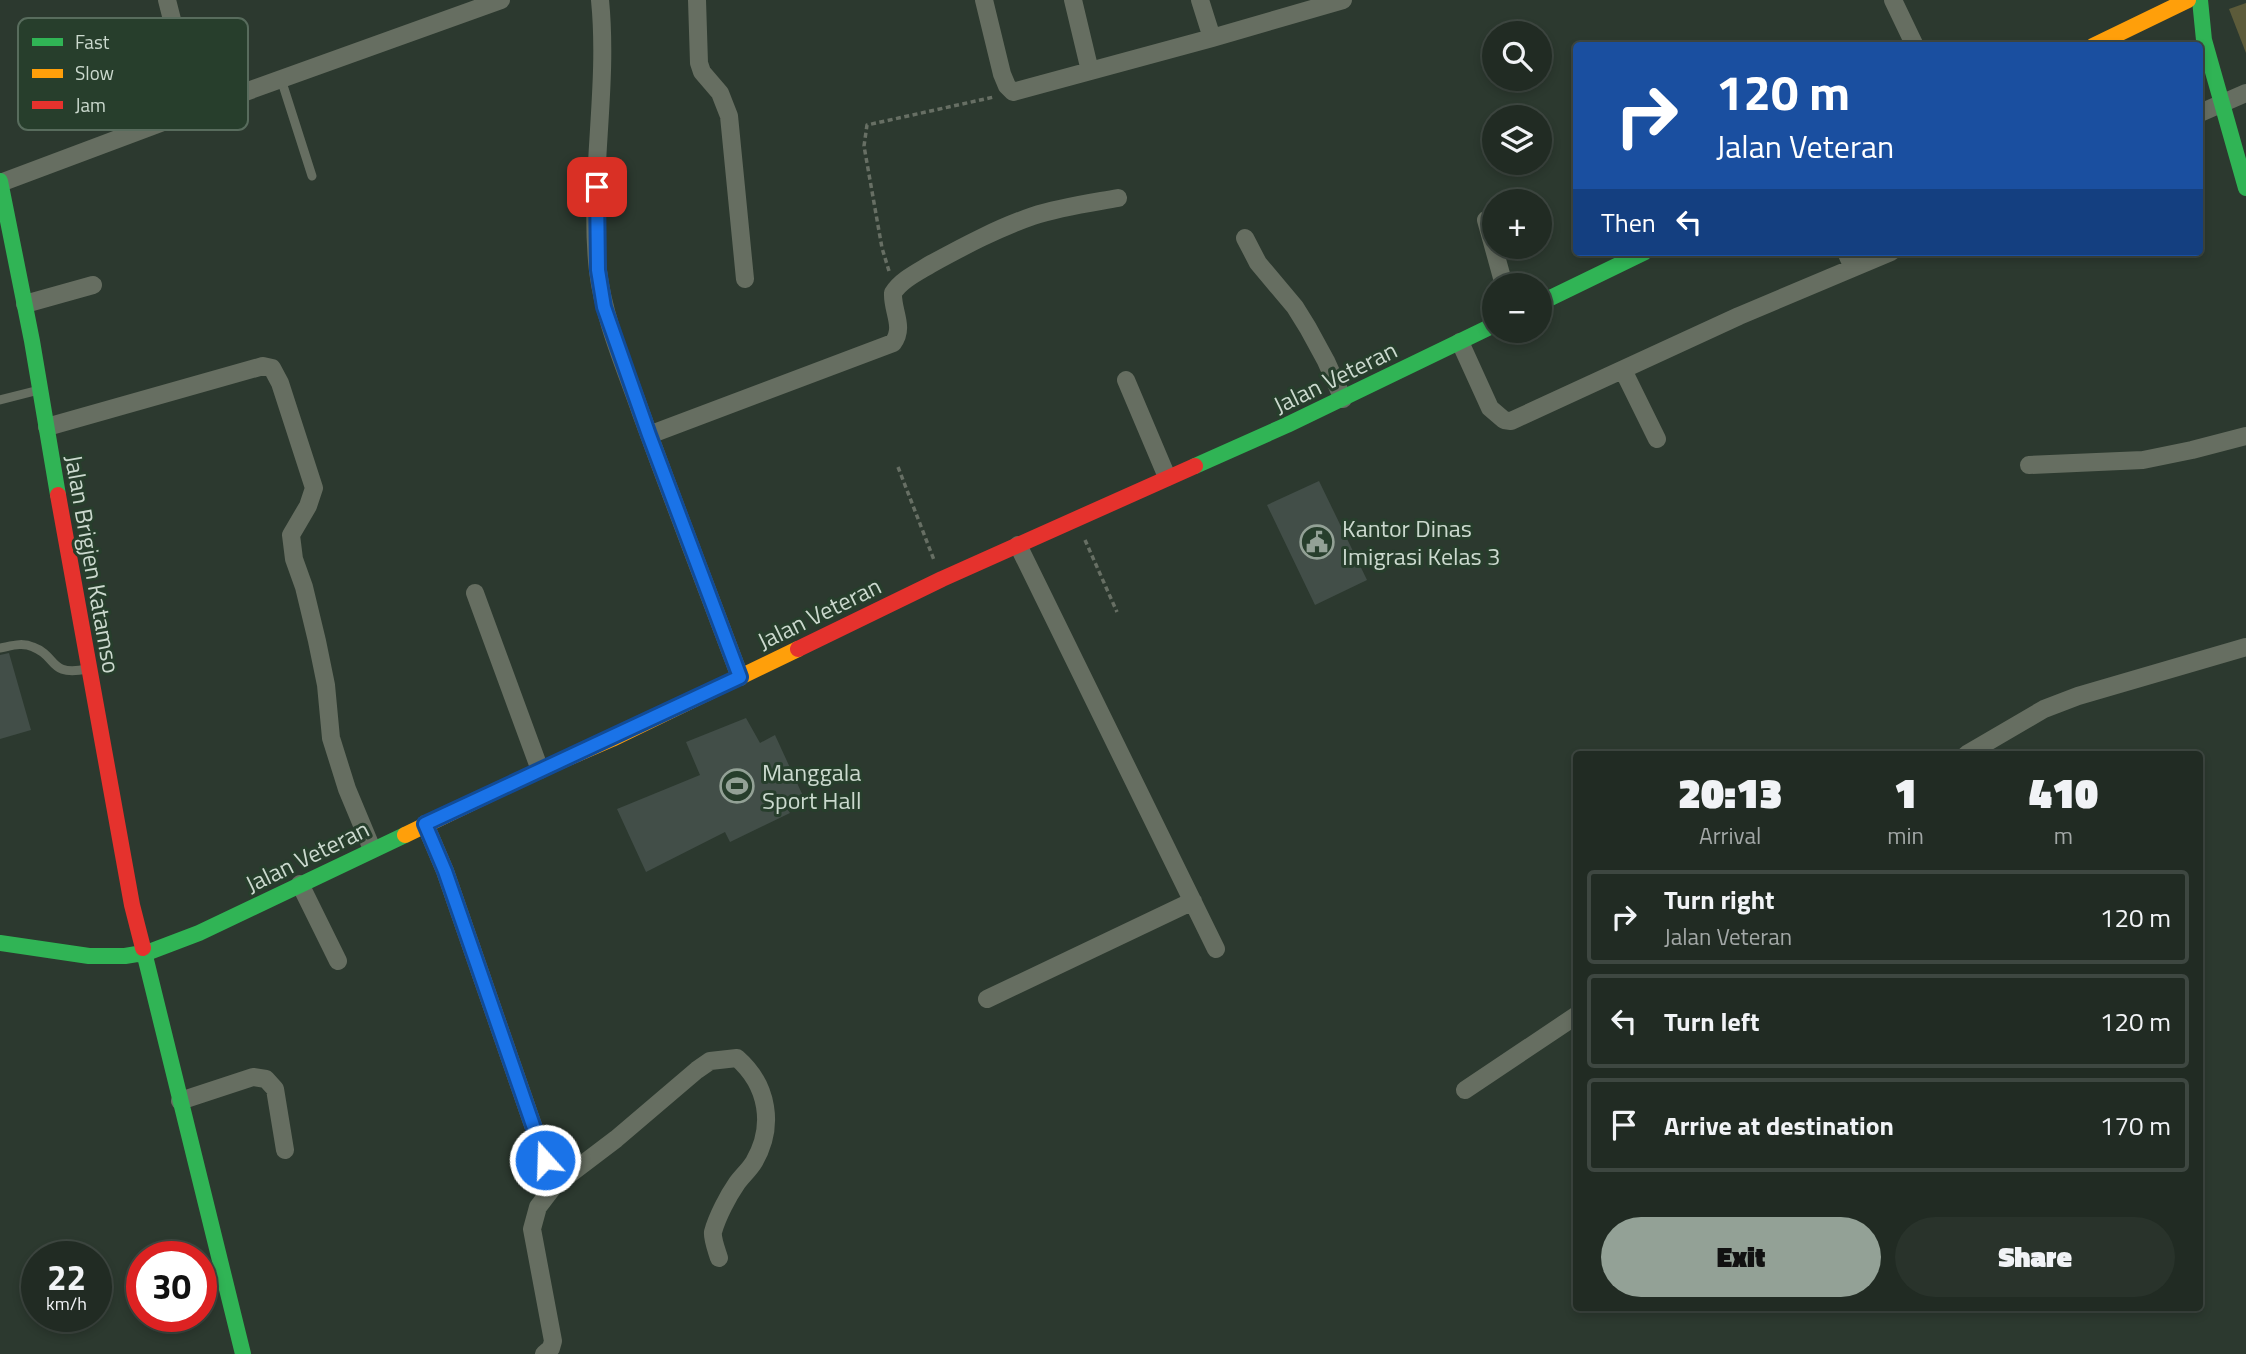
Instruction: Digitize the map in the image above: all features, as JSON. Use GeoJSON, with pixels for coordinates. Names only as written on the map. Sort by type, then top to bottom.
{"type":"FeatureCollection","features":[{"type":"Feature","properties":{"kind":"main road"},"geometry":{"type":"LineString","coordinates":[[2101,42],[2189,0],[2204,40],[2246,188]]}},
{"type":"Feature","properties":{"kind":"main road","name":"Jalan Brigjen Katamso"},"geometry":{"type":"LineString","coordinates":[[0,182],[47,427],[132,905],[243,1354]]}},
{"type":"Feature","properties":{"kind":"main road"},"geometry":{"type":"LineString","coordinates":[[1552,297],[1633,256]]}},
{"type":"Feature","properties":{"kind":"main road","name":"Jalan Veteran"},"geometry":{"type":"LineString","coordinates":[[0,943],[101,956],[144,954],[199,933],[942,579],[1287,425],[1482,332]]}},
{"type":"Feature","properties":{"kind":"street"},"geometry":{"type":"LineString","coordinates":[[167,0],[172,18]]}},
{"type":"Feature","properties":{"kind":"street"},"geometry":{"type":"LineString","coordinates":[[248,91],[501,0]]}},
{"type":"Feature","properties":{"kind":"street"},"geometry":{"type":"LineString","coordinates":[[600,0],[604,37],[596,224],[598,270],[604,307],[740,677]]}},
{"type":"Feature","properties":{"kind":"street"},"geometry":{"type":"LineString","coordinates":[[697,0],[699,63],[702,72],[720,93],[729,116],[745,279]]}},
{"type":"Feature","properties":{"kind":"street"},"geometry":{"type":"LineString","coordinates":[[984,0],[1002,74],[1013,92],[1343,0]]}},
{"type":"Feature","properties":{"kind":"street"},"geometry":{"type":"LineString","coordinates":[[1073,0],[1090,71]]}},
{"type":"Feature","properties":{"kind":"street"},"geometry":{"type":"LineString","coordinates":[[1200,0],[1212,38]]}},
{"type":"Feature","properties":{"kind":"street"},"geometry":{"type":"LineString","coordinates":[[1893,0],[1913,42]]}},
{"type":"Feature","properties":{"kind":"street"},"geometry":{"type":"LineString","coordinates":[[2203,112],[2246,93]]}},
{"type":"Feature","properties":{"kind":"street"},"geometry":{"type":"LineString","coordinates":[[0,182],[141,130]]}},
{"type":"Feature","properties":{"kind":"street"},"geometry":{"type":"LineString","coordinates":[[649,435],[892,343],[897,338],[899,329],[892,297],[895,289],[912,276],[963,246],[1033,216],[1118,198]]}},
{"type":"Feature","properties":{"kind":"street"},"geometry":{"type":"LineString","coordinates":[[1245,238],[1265,272],[1308,328],[1343,399]]}},
{"type":"Feature","properties":{"kind":"street"},"geometry":{"type":"LineString","coordinates":[[1460,342],[1490,408],[1504,420],[1511,421],[1739,316],[1849,260],[1870,256]]}},
{"type":"Feature","properties":{"kind":"street"},"geometry":{"type":"LineString","coordinates":[[24,304],[93,285]]}},
{"type":"Feature","properties":{"kind":"street"},"geometry":{"type":"LineString","coordinates":[[47,427],[263,366],[272,368],[280,383],[314,488],[308,506],[291,535],[326,685],[331,738],[347,789],[372,849]]}},
{"type":"Feature","properties":{"kind":"street"},"geometry":{"type":"LineString","coordinates":[[1623,370],[1657,439]]}},
{"type":"Feature","properties":{"kind":"street"},"geometry":{"type":"LineString","coordinates":[[1126,380],[1167,477]]}},
{"type":"Feature","properties":{"kind":"street"},"geometry":{"type":"LineString","coordinates":[[2029,465],[2143,460],[2246,436]]}},
{"type":"Feature","properties":{"kind":"street"},"geometry":{"type":"LineString","coordinates":[[1018,545],[1216,949]]}},
{"type":"Feature","properties":{"kind":"street"},"geometry":{"type":"LineString","coordinates":[[475,593],[540,769]]}},
{"type":"Feature","properties":{"kind":"street"},"geometry":{"type":"LineString","coordinates":[[1972,751],[2044,709],[2078,696],[2246,647]]}},
{"type":"Feature","properties":{"kind":"street"},"geometry":{"type":"LineString","coordinates":[[425,824],[445,871],[554,1186]]}},
{"type":"Feature","properties":{"kind":"street"},"geometry":{"type":"LineString","coordinates":[[300,884],[338,961]]}},
{"type":"Feature","properties":{"kind":"street"},"geometry":{"type":"LineString","coordinates":[[987,999],[1193,901]]}},
{"type":"Feature","properties":{"kind":"street"},"geometry":{"type":"LineString","coordinates":[[1465,1090],[1573,1019]]}},
{"type":"Feature","properties":{"kind":"street"},"geometry":{"type":"LineString","coordinates":[[544,1354],[551,1348],[553,1341],[531,1229],[538,1207],[554,1186],[710,1061],[737,1058],[764,1095],[766,1113],[762,1142],[754,1162],[736,1184],[712,1234],[719,1258]]}},
{"type":"Feature","properties":{"kind":"street"},"geometry":{"type":"LineString","coordinates":[[180,1101],[253,1077],[266,1079],[275,1089],[285,1150]]}},
{"type":"Feature","properties":{"kind":"lane"},"geometry":{"type":"LineString","coordinates":[[281,79],[312,176]]}},
{"type":"Feature","properties":{"kind":"lane"},"geometry":{"type":"LineString","coordinates":[[0,400],[40,389]]}},
{"type":"Feature","properties":{"kind":"lane"},"geometry":{"type":"LineString","coordinates":[[0,648],[20,644],[35,647],[58,668],[73,672],[88,668]]}},
{"type":"Feature","properties":{"kind":"path"},"geometry":{"type":"LineString","coordinates":[[895,289],[882,248],[864,146],[867,125],[1013,92]]}},
{"type":"Feature","properties":{"kind":"path"},"geometry":{"type":"LineString","coordinates":[[898,467],[942,579]]}},
{"type":"Feature","properties":{"kind":"path"},"geometry":{"type":"LineString","coordinates":[[1076,519],[1117,612]]}},
{"type":"Feature","properties":{"kind":"shaded area"},"geometry":{"type":"Polygon","coordinates":[[[2246,3],[2246,53],[2229,9],[2246,3]]]}},
{"type":"Feature","properties":{"kind":"building","name":"Kantor Dinas Imigrasi Kelas 3"},"geometry":{"type":"Polygon","coordinates":[[[1319,481],[1367,580],[1315,605],[1267,505],[1319,481]]]}},
{"type":"Feature","properties":{"kind":"building"},"geometry":{"type":"Polygon","coordinates":[[[9,653],[31,730],[0,739],[0,655],[9,653]]]}},
{"type":"Feature","properties":{"kind":"building","name":"Manggala Sport Hall"},"geometry":{"type":"Polygon","coordinates":[[[746,718],[760,743],[775,735],[803,796],[783,803],[790,813],[730,842],[725,832],[646,872],[617,809],[700,775],[686,742],[746,718]]]}},
{"type":"Feature","properties":{"kind":"traffic: fast"},"geometry":{"type":"LineString","coordinates":[[2200,0],[2204,40],[2246,188]]}},
{"type":"Feature","properties":{"kind":"traffic: fast"},"geometry":{"type":"LineString","coordinates":[[0,181],[32,341],[58,495]]}},
{"type":"Feature","properties":{"kind":"traffic: fast"},"geometry":{"type":"LineString","coordinates":[[1552,297],[1637,256]]}},
{"type":"Feature","properties":{"kind":"traffic: fast"},"geometry":{"type":"LineString","coordinates":[[1195,466],[1287,425],[1482,331]]}},
{"type":"Feature","properties":{"kind":"traffic: fast"},"geometry":{"type":"LineString","coordinates":[[0,943],[89,956],[125,956],[149,952],[199,933],[405,835]]}},
{"type":"Feature","properties":{"kind":"traffic: fast"},"geometry":{"type":"LineString","coordinates":[[143,948],[243,1354]]}},
{"type":"Feature","properties":{"kind":"traffic: slow"},"geometry":{"type":"LineString","coordinates":[[2101,42],[2188,0]]}},
{"type":"Feature","properties":{"kind":"traffic: slow"},"geometry":{"type":"LineString","coordinates":[[405,835],[798,649]]}},
{"type":"Feature","properties":{"kind":"traffic: jam"},"geometry":{"type":"LineString","coordinates":[[798,649],[942,579],[1195,466]]}},
{"type":"Feature","properties":{"kind":"traffic: jam"},"geometry":{"type":"LineString","coordinates":[[58,495],[132,905],[143,948]]}},
{"type":"Feature","properties":{"kind":"place","name":"Kantor Dinas Imigrasi Kelas 3"},"geometry":{"type":"Point","coordinates":[1317,542]}},
{"type":"Feature","properties":{"kind":"place","name":"Manggala Sport Hall"},"geometry":{"type":"Point","coordinates":[737,786]}},
{"type":"Feature","properties":{"kind":"route"},"geometry":{"type":"LineString","coordinates":[[545,1160],[445,871],[425,824],[740,677],[604,307],[598,270],[597,187]]}}]}
